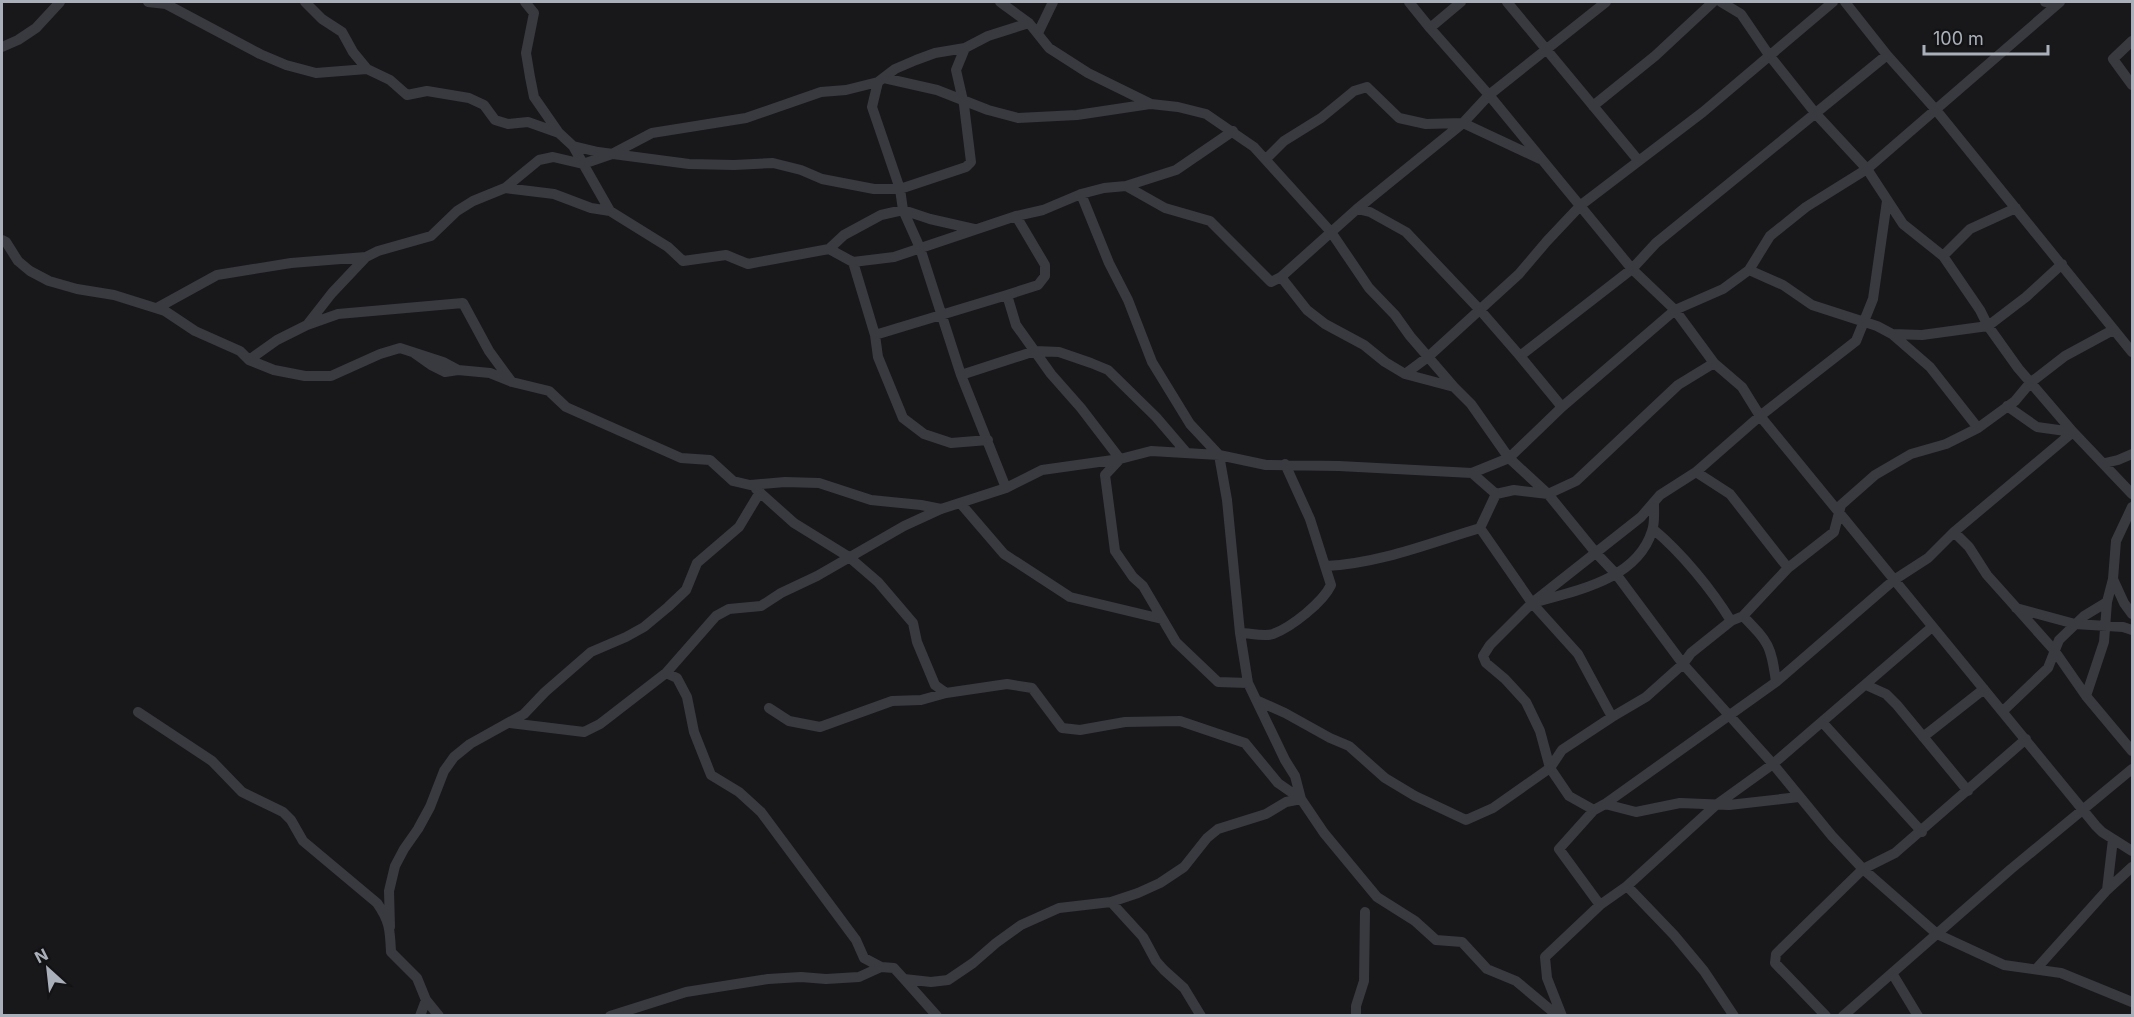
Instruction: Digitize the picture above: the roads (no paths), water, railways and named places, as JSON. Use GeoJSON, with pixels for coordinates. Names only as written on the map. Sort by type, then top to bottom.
{"type":"FeatureCollection","features":[{"type":"Feature","properties":{"kind":"street"},"geometry":{"type":"LineString","coordinates":[[2,47],[36,28],[60,2]]}},
{"type":"Feature","properties":{"kind":"street"},"geometry":{"type":"LineString","coordinates":[[148,2],[166,4],[260,54],[286,65],[316,73],[367,69]]}},
{"type":"Feature","properties":{"kind":"street"},"geometry":{"type":"LineString","coordinates":[[304,2],[322,19],[342,32],[353,52],[367,69],[390,80],[407,96],[427,91],[469,98],[484,105],[495,120],[508,124],[528,122],[559,133]]}},
{"type":"Feature","properties":{"kind":"street"},"geometry":{"type":"LineString","coordinates":[[525,2],[534,13],[526,52],[534,98],[559,133],[573,146],[610,211]]}},
{"type":"Feature","properties":{"kind":"street"},"geometry":{"type":"LineString","coordinates":[[1000,2],[1029,23],[1049,48],[1088,73],[1150,104]]}},
{"type":"Feature","properties":{"kind":"street"},"geometry":{"type":"LineString","coordinates":[[1038,33],[1053,2]]}},
{"type":"Feature","properties":{"kind":"street"},"geometry":{"type":"LineString","coordinates":[[1409,2],[1545,161],[1632,269],[1675,310],[1714,363],[1742,387],[1760,416],[2083,810],[2102,832],[2133,850]]}},
{"type":"Feature","properties":{"kind":"street"},"geometry":{"type":"LineString","coordinates":[[1430,28],[1461,2]]}},
{"type":"Feature","properties":{"kind":"street"},"geometry":{"type":"LineString","coordinates":[[1508,2],[1638,160]]}},
{"type":"Feature","properties":{"kind":"street"},"geometry":{"type":"LineString","coordinates":[[1126,186],[1166,208],[1210,221],[1272,282],[1281,277],[1357,209],[1462,123],[1489,95],[1606,2]]}},
{"type":"Feature","properties":{"kind":"street"},"geometry":{"type":"LineString","coordinates":[[1593,106],[1655,56],[1713,2]]}},
{"type":"Feature","properties":{"kind":"street"},"geometry":{"type":"LineString","coordinates":[[1721,2],[1741,14],[1769,55],[1816,114],[1867,169],[1903,224],[1943,256],[1980,310],[1988,326],[2030,383],[2073,432],[2133,494]]}},
{"type":"Feature","properties":{"kind":"street"},"geometry":{"type":"LineString","coordinates":[[1405,374],[1428,357],[1519,274],[1581,205],[1703,112],[1833,2]]}},
{"type":"Feature","properties":{"kind":"street"},"geometry":{"type":"LineString","coordinates":[[1845,2],[2133,352]]}},
{"type":"Feature","properties":{"kind":"street"},"geometry":{"type":"LineString","coordinates":[[510,723],[584,732],[600,724],[666,673],[716,616],[729,609],[761,606],[904,526],[942,509],[1006,488],[1042,470],[1120,459],[1150,451],[1219,455],[1266,465],[1472,473],[1509,458],[1562,407],[1675,310],[1723,289],[1749,270],[1770,236],[1806,207],[1867,169],[2060,2]]}},
{"type":"Feature","properties":{"kind":"street"},"geometry":{"type":"LineString","coordinates":[[157,308],[218,275],[291,263],[366,256],[431,236],[457,211],[473,201],[506,188],[539,160],[553,157],[583,164],[612,154],[652,133],[746,118],[821,92],[846,90],[881,80],[895,69],[916,60],[935,53],[965,48],[988,36],[1029,23]]}},
{"type":"Feature","properties":{"kind":"street"},"geometry":{"type":"LineString","coordinates":[[2133,41],[2113,59],[2133,85]]}},
{"type":"Feature","properties":{"kind":"street"},"geometry":{"type":"LineString","coordinates":[[573,146],[612,154],[689,164],[773,163],[801,170],[822,179],[874,189],[900,189],[966,167],[971,162],[963,101],[956,70],[965,48]]}},
{"type":"Feature","properties":{"kind":"street"},"geometry":{"type":"LineString","coordinates":[[1520,356],[1632,269],[1656,243],[1887,55]]}},
{"type":"Feature","properties":{"kind":"street"},"geometry":{"type":"LineString","coordinates":[[881,80],[937,90],[963,101],[1018,118],[1077,116],[1150,104],[1178,107],[1206,114],[1233,131],[1266,159],[1331,232],[1369,288],[1471,404],[1509,458],[1548,494],[1616,574],[1683,664],[1863,869],[1937,934],[2004,965],[2061,973],[2133,1002]]}},
{"type":"Feature","properties":{"kind":"street"},"geometry":{"type":"LineString","coordinates":[[881,80],[872,107],[900,189],[903,210],[920,248],[961,375],[1006,488]]}},
{"type":"Feature","properties":{"kind":"street"},"geometry":{"type":"LineString","coordinates":[[1266,159],[1284,141],[1321,118],[1354,91],[1367,87],[1399,118],[1426,124],[1462,123],[1545,161]]}},
{"type":"Feature","properties":{"kind":"street"},"geometry":{"type":"LineString","coordinates":[[829,249],[853,262],[894,257],[1016,216],[1043,210],[1081,194],[1104,188],[1126,186],[1176,170],[1233,131]]}},
{"type":"Feature","properties":{"kind":"street"},"geometry":{"type":"LineString","coordinates":[[506,188],[554,195],[591,208],[610,211],[668,247],[683,261],[726,255],[748,264],[829,249],[844,235],[881,216],[903,210],[977,230]]}},
{"type":"Feature","properties":{"kind":"street"},"geometry":{"type":"LineString","coordinates":[[1081,194],[1109,263],[1128,300],[1152,362],[1190,424],[1219,455],[1227,500],[1240,633],[1248,683],[1295,776],[1301,799],[1324,833],[1377,897],[1415,921],[1436,940],[1462,942],[1487,969],[1516,981],[1560,1016]]}},
{"type":"Feature","properties":{"kind":"street"},"geometry":{"type":"LineString","coordinates":[[1594,810],[1569,796],[1550,768],[1540,731],[1526,702],[1505,679],[1486,663],[1483,656],[1490,645],[1532,603],[1641,517],[1660,495],[1696,472],[1760,416],[1856,341],[1873,299],[1887,201]]}},
{"type":"Feature","properties":{"kind":"street"},"geometry":{"type":"LineString","coordinates":[[1943,256],[1970,229],[2016,208]]}},
{"type":"Feature","properties":{"kind":"street"},"geometry":{"type":"LineString","coordinates":[[1357,209],[1370,212],[1406,232],[1480,310],[1562,407]]}},
{"type":"Feature","properties":{"kind":"street"},"geometry":{"type":"LineString","coordinates":[[875,335],[1038,285],[1045,276],[1045,266],[1016,216]]}},
{"type":"Feature","properties":{"kind":"street"},"geometry":{"type":"LineString","coordinates":[[2,240],[6,242],[18,261],[30,271],[49,281],[77,289],[114,295],[165,311],[195,331],[240,351],[249,360],[274,370],[305,376],[331,376],[380,354],[400,348],[443,362],[458,370],[490,373],[512,382],[549,391],[566,407],[681,458],[710,460],[733,481],[750,485],[785,482],[819,483],[871,500],[942,509]]}},
{"type":"Feature","properties":{"kind":"street"},"geometry":{"type":"LineString","coordinates":[[307,325],[366,256]]}},
{"type":"Feature","properties":{"kind":"street"},"geometry":{"type":"LineString","coordinates":[[853,262],[875,335],[878,357],[903,418],[924,434],[951,443],[988,440]]}},
{"type":"Feature","properties":{"kind":"street"},"geometry":{"type":"LineString","coordinates":[[1892,334],[1922,335],[1988,326],[2026,297],[2062,264]]}},
{"type":"Feature","properties":{"kind":"street"},"geometry":{"type":"LineString","coordinates":[[1749,270],[1783,285],[1812,305],[1865,322],[1892,334],[1929,368],[1978,428]]}},
{"type":"Feature","properties":{"kind":"street"},"geometry":{"type":"LineString","coordinates":[[1281,277],[1307,310],[1325,324],[1364,345],[1405,374],[1454,387]]}},
{"type":"Feature","properties":{"kind":"street"},"geometry":{"type":"LineString","coordinates":[[1007,295],[1016,325],[1051,374],[1081,408],[1120,459]]}},
{"type":"Feature","properties":{"kind":"street"},"geometry":{"type":"LineString","coordinates":[[249,360],[278,340],[307,325],[338,314],[463,303],[489,351],[512,382]]}},
{"type":"Feature","properties":{"kind":"street"},"geometry":{"type":"LineString","coordinates":[[1257,700],[1349,746],[1385,778],[1424,801],[1466,820],[1493,808],[1550,768],[1562,750],[1646,697],[1683,664],[1691,652],[1731,621],[1743,616],[1788,568],[1834,532],[1841,505],[1875,475],[1911,454],[1946,444],[1978,428],[2007,406],[2030,383],[2066,356],[2113,330]]}},
{"type":"Feature","properties":{"kind":"street"},"geometry":{"type":"LineString","coordinates":[[961,375],[1035,351],[1059,352],[1108,370],[1156,417],[1186,452]]}},
{"type":"Feature","properties":{"kind":"street"},"geometry":{"type":"LineString","coordinates":[[1326,566],[1345,565],[1385,556],[1480,528],[1496,494],[1514,489],[1548,494],[1576,481],[1678,386],[1714,363]]}},
{"type":"Feature","properties":{"kind":"street"},"geometry":{"type":"LineString","coordinates":[[2007,406],[2037,427],[2073,432]]}},
{"type":"Feature","properties":{"kind":"street"},"geometry":{"type":"LineString","coordinates":[[1600,905],[1559,849],[1594,810],[1776,682],[1894,580],[1928,558],[1954,532],[2073,432]]}},
{"type":"Feature","properties":{"kind":"street"},"geometry":{"type":"LineString","coordinates":[[2105,463],[2133,454]]}},
{"type":"Feature","properties":{"kind":"street"},"geometry":{"type":"LineString","coordinates":[[1120,459],[1105,475],[1115,551],[1133,577],[1143,586],[1176,642],[1218,682],[1248,683]]}},
{"type":"Feature","properties":{"kind":"street"},"geometry":{"type":"LineString","coordinates":[[1240,633],[1272,634],[1296,621],[1326,594],[1331,585],[1310,519],[1285,464]]}},
{"type":"Feature","properties":{"kind":"street"},"geometry":{"type":"LineString","coordinates":[[1696,472],[1730,494],[1788,568]]}},
{"type":"Feature","properties":{"kind":"street"},"geometry":{"type":"LineString","coordinates":[[1472,473],[1496,494]]}},
{"type":"Feature","properties":{"kind":"street"},"geometry":{"type":"LineString","coordinates":[[750,485],[794,523],[849,556],[878,582],[913,623],[917,642],[935,685],[946,693]]}},
{"type":"Feature","properties":{"kind":"street"},"geometry":{"type":"LineString","coordinates":[[439,1016],[426,999],[417,978],[391,952],[389,891],[395,866],[430,807],[444,771],[454,757],[470,744],[525,714],[545,692],[591,652],[644,627],[686,590],[697,563],[740,527],[760,492]]}},
{"type":"Feature","properties":{"kind":"street"},"geometry":{"type":"LineString","coordinates":[[1532,603],[1580,590],[1616,574],[1644,551],[1653,530],[1654,503]]}},
{"type":"Feature","properties":{"kind":"street"},"geometry":{"type":"LineString","coordinates":[[961,504],[1004,554],[1070,597],[1162,619]]}},
{"type":"Feature","properties":{"kind":"street"},"geometry":{"type":"LineString","coordinates":[[2086,696],[2104,642],[2107,602],[2114,579],[2116,541],[2133,507]]}},
{"type":"Feature","properties":{"kind":"street"},"geometry":{"type":"LineString","coordinates":[[1480,528],[1532,603],[1578,654],[1612,717]]}},
{"type":"Feature","properties":{"kind":"street"},"geometry":{"type":"LineString","coordinates":[[1653,530],[1665,539],[1692,570],[1722,606],[1731,621]]}},
{"type":"Feature","properties":{"kind":"street"},"geometry":{"type":"LineString","coordinates":[[1954,532],[1969,547],[1987,575],[2054,650],[2086,696],[2133,751]]}},
{"type":"Feature","properties":{"kind":"street"},"geometry":{"type":"LineString","coordinates":[[2114,579],[2124,603],[2133,614]]}},
{"type":"Feature","properties":{"kind":"street"},"geometry":{"type":"LineString","coordinates":[[2003,711],[2048,668],[2059,640],[2084,616],[2107,602]]}},
{"type":"Feature","properties":{"kind":"street"},"geometry":{"type":"LineString","coordinates":[[2016,608],[2076,624],[2123,627],[2133,630]]}},
{"type":"Feature","properties":{"kind":"street"},"geometry":{"type":"LineString","coordinates":[[1743,616],[1766,639],[1772,654],[1776,682]]}},
{"type":"Feature","properties":{"kind":"street"},"geometry":{"type":"LineString","coordinates":[[1560,1016],[1547,978],[1545,957],[1600,905],[1627,886],[1716,805],[1773,764],[1932,627]]}},
{"type":"Feature","properties":{"kind":"street"},"geometry":{"type":"LineString","coordinates":[[666,673],[677,678],[687,697],[694,732],[711,775],[739,792],[761,812],[856,940],[864,958],[881,967],[894,968],[937,1016]]}},
{"type":"Feature","properties":{"kind":"street"},"geometry":{"type":"LineString","coordinates":[[769,708],[789,721],[820,727],[892,701],[921,699],[1007,684],[1032,688],[1062,728],[1080,730],[1125,722],[1180,721],[1245,743],[1278,783],[1301,799]]}},
{"type":"Feature","properties":{"kind":"street"},"geometry":{"type":"LineString","coordinates":[[1866,685],[1886,694],[1968,791]]}},
{"type":"Feature","properties":{"kind":"street"},"geometry":{"type":"LineString","coordinates":[[1923,737],[1984,689]]}},
{"type":"Feature","properties":{"kind":"street"},"geometry":{"type":"LineString","coordinates":[[138,712],[212,761],[242,792],[283,812],[291,820],[303,842],[377,903],[386,915],[390,927]]}},
{"type":"Feature","properties":{"kind":"street"},"geometry":{"type":"LineString","coordinates":[[1822,723],[1922,832]]}},
{"type":"Feature","properties":{"kind":"street"},"geometry":{"type":"LineString","coordinates":[[1826,1016],[1775,963],[1776,954],[1863,869],[1895,853],[1922,832],[2026,739]]}},
{"type":"Feature","properties":{"kind":"street"},"geometry":{"type":"LineString","coordinates":[[1843,1016],[2133,769]]}},
{"type":"Feature","properties":{"kind":"street"},"geometry":{"type":"LineString","coordinates":[[1605,804],[1636,812],[1680,803],[1729,805],[1799,797]]}},
{"type":"Feature","properties":{"kind":"street"},"geometry":{"type":"LineString","coordinates":[[904,979],[931,982],[948,980],[1021,925],[1046,913],[1077,905],[1111,902],[1138,893],[1160,883],[1184,867],[1218,829],[1266,814],[1286,802],[1301,799]]}},
{"type":"Feature","properties":{"kind":"street"},"geometry":{"type":"LineString","coordinates":[[2107,890],[2113,838]]}},
{"type":"Feature","properties":{"kind":"street"},"geometry":{"type":"LineString","coordinates":[[2037,968],[2107,890],[2133,867]]}},
{"type":"Feature","properties":{"kind":"street"},"geometry":{"type":"LineString","coordinates":[[1627,886],[1674,935],[1704,971],[1734,1016]]}},
{"type":"Feature","properties":{"kind":"street"},"geometry":{"type":"LineString","coordinates":[[1111,902],[1133,923],[1156,961],[1184,988],[1201,1016]]}},
{"type":"Feature","properties":{"kind":"street"},"geometry":{"type":"LineString","coordinates":[[1356,1016],[1356,1006],[1364,981],[1365,912]]}},
{"type":"Feature","properties":{"kind":"street"},"geometry":{"type":"LineString","coordinates":[[610,1016],[686,992],[768,979],[859,977],[881,967]]}},
{"type":"Feature","properties":{"kind":"street"},"geometry":{"type":"LineString","coordinates":[[1892,973],[1918,1016]]}},
{"type":"Feature","properties":{"kind":"street"},"geometry":{"type":"LineString","coordinates":[[420,1016],[426,999]]}}]}
